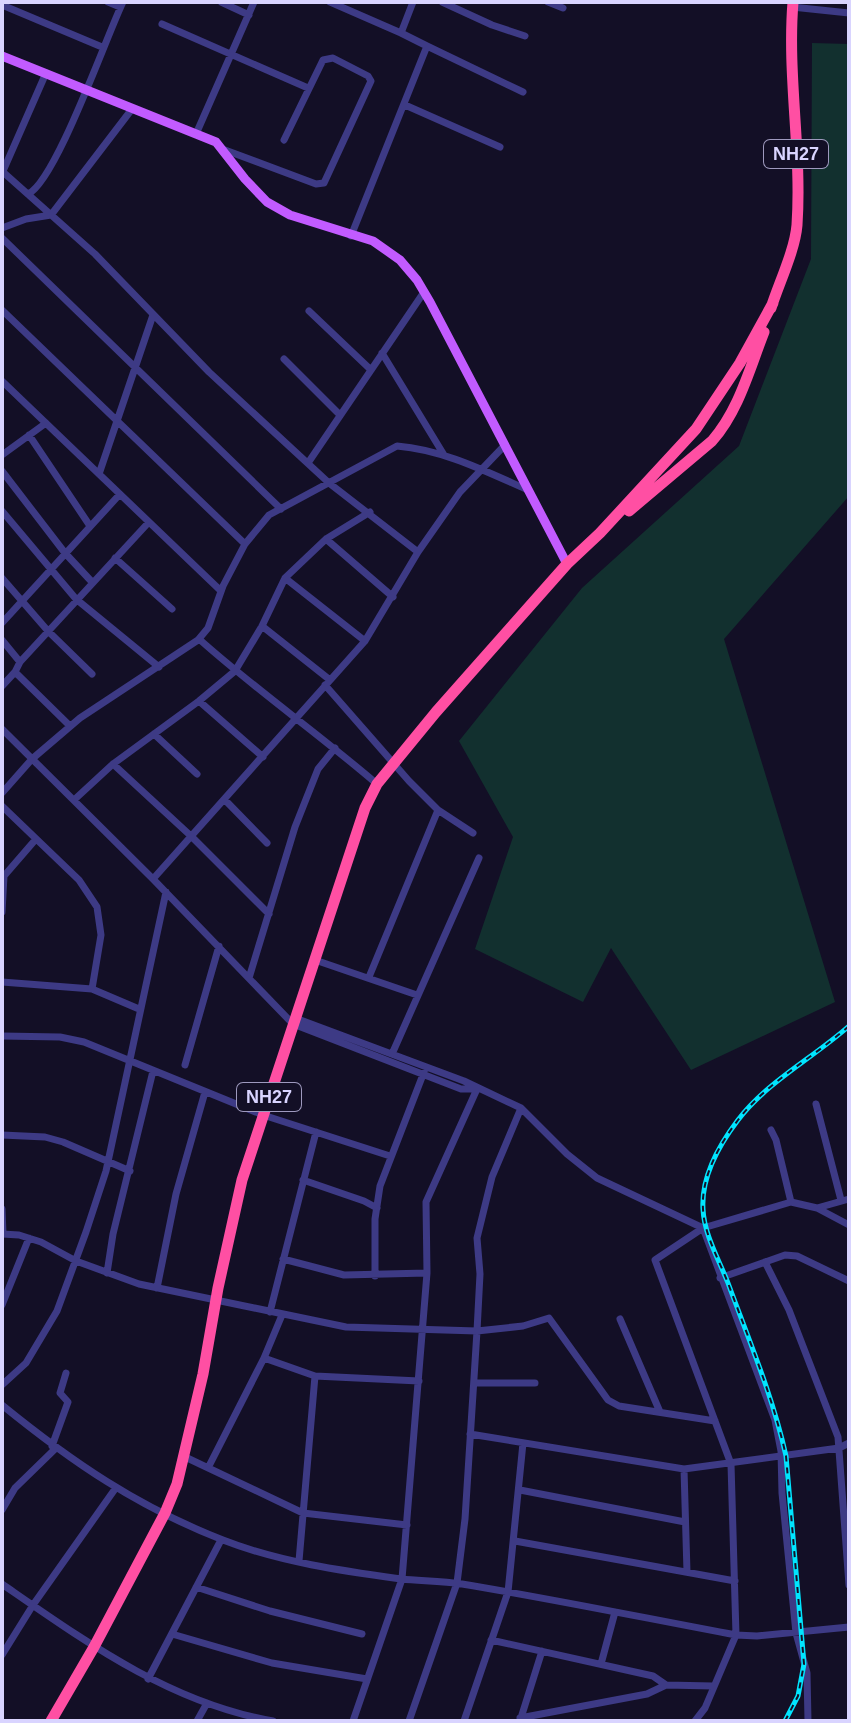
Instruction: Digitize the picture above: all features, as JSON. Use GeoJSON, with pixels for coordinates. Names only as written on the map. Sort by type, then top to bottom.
{"type":"FeatureCollection","features":[{"type":"Feature","properties":{"kind":"highway","name":"NH27"},"geometry":{"type":"LineString","coordinates":[[51,1721],[94,1647],[165,1513],[177,1484],[203,1374],[242,1180],[365,808],[377,784],[567,564],[712,441],[738,402],[797,228],[796,132],[790,41],[792,4]]}},
{"type":"Feature","properties":{"kind":"highway","name":"NH27"},"geometry":{"type":"LineString","coordinates":[[600,533],[696,429],[740,363],[773,303]]}},
{"type":"Feature","properties":{"kind":"main road"},"geometry":{"type":"LineString","coordinates":[[3,58],[216,142],[267,202],[290,215],[373,241],[400,260],[424,292],[567,564]]}},
{"type":"Feature","properties":{"kind":"street"},"geometry":{"type":"LineString","coordinates":[[28,194],[40,186],[64,143],[121,5],[108,2]]}},
{"type":"Feature","properties":{"kind":"street"},"geometry":{"type":"LineString","coordinates":[[221,2],[249,15]]}},
{"type":"Feature","properties":{"kind":"street"},"geometry":{"type":"LineString","coordinates":[[196,134],[254,2]]}},
{"type":"Feature","properties":{"kind":"street"},"geometry":{"type":"LineString","coordinates":[[330,2],[523,92]]}},
{"type":"Feature","properties":{"kind":"street"},"geometry":{"type":"LineString","coordinates":[[401,33],[413,2]]}},
{"type":"Feature","properties":{"kind":"street"},"geometry":{"type":"LineString","coordinates":[[442,2],[525,36]]}},
{"type":"Feature","properties":{"kind":"street"},"geometry":{"type":"LineString","coordinates":[[548,2],[563,8]]}},
{"type":"Feature","properties":{"kind":"street"},"geometry":{"type":"LineString","coordinates":[[792,4],[849,13]]}},
{"type":"Feature","properties":{"kind":"street"},"geometry":{"type":"LineString","coordinates":[[2,5],[102,47]]}},
{"type":"Feature","properties":{"kind":"street"},"geometry":{"type":"LineString","coordinates":[[162,24],[308,88]]}},
{"type":"Feature","properties":{"kind":"street"},"geometry":{"type":"LineString","coordinates":[[351,236],[427,46]]}},
{"type":"Feature","properties":{"kind":"street"},"geometry":{"type":"LineString","coordinates":[[225,150],[316,184],[324,183],[371,81],[368,76],[329,58],[323,60],[284,140]]}},
{"type":"Feature","properties":{"kind":"street"},"geometry":{"type":"LineString","coordinates":[[46,73],[2,171],[95,254],[209,372],[329,483],[418,552]]}},
{"type":"Feature","properties":{"kind":"street"},"geometry":{"type":"LineString","coordinates":[[405,105],[500,147]]}},
{"type":"Feature","properties":{"kind":"street"},"geometry":{"type":"LineString","coordinates":[[2,228],[26,219],[51,215],[132,109]]}},
{"type":"Feature","properties":{"kind":"street"},"geometry":{"type":"LineString","coordinates":[[2,238],[281,509]]}},
{"type":"Feature","properties":{"kind":"street"},"geometry":{"type":"LineString","coordinates":[[308,463],[424,292]]}},
{"type":"Feature","properties":{"kind":"street"},"geometry":{"type":"LineString","coordinates":[[2,310],[245,544]]}},
{"type":"Feature","properties":{"kind":"street"},"geometry":{"type":"LineString","coordinates":[[309,311],[370,369]]}},
{"type":"Feature","properties":{"kind":"street"},"geometry":{"type":"LineString","coordinates":[[99,474],[153,315]]}},
{"type":"Feature","properties":{"kind":"street"},"geometry":{"type":"LineString","coordinates":[[382,353],[444,455]]}},
{"type":"Feature","properties":{"kind":"street"},"geometry":{"type":"LineString","coordinates":[[284,359],[340,415]]}},
{"type":"Feature","properties":{"kind":"street"},"geometry":{"type":"LineString","coordinates":[[2,381],[221,591]]}},
{"type":"Feature","properties":{"kind":"street"},"geometry":{"type":"LineString","coordinates":[[2,395],[9,387]]}},
{"type":"Feature","properties":{"kind":"street"},"geometry":{"type":"LineString","coordinates":[[2,442],[5,453],[46,423]]}},
{"type":"Feature","properties":{"kind":"street"},"geometry":{"type":"LineString","coordinates":[[29,435],[90,526]]}},
{"type":"Feature","properties":{"kind":"street"},"geometry":{"type":"LineString","coordinates":[[153,879],[365,641],[418,552],[460,492],[505,445]]}},
{"type":"Feature","properties":{"kind":"street"},"geometry":{"type":"LineString","coordinates":[[2,793],[32,759],[70,726],[199,639],[208,628],[221,591],[245,544],[269,515],[397,446],[444,455],[528,490]]}},
{"type":"Feature","properties":{"kind":"street"},"geometry":{"type":"LineString","coordinates":[[4,476],[92,582]]}},
{"type":"Feature","properties":{"kind":"street"},"geometry":{"type":"LineString","coordinates":[[2,623],[120,494]]}},
{"type":"Feature","properties":{"kind":"street"},"geometry":{"type":"LineString","coordinates":[[2,511],[76,599],[159,667]]}},
{"type":"Feature","properties":{"kind":"street"},"geometry":{"type":"LineString","coordinates":[[74,800],[113,764],[235,671],[262,626],[285,578],[326,539],[370,512]]}},
{"type":"Feature","properties":{"kind":"street"},"geometry":{"type":"LineString","coordinates":[[2,686],[76,599],[149,522]]}},
{"type":"Feature","properties":{"kind":"street"},"geometry":{"type":"LineString","coordinates":[[326,539],[393,597]]}},
{"type":"Feature","properties":{"kind":"street"},"geometry":{"type":"LineString","coordinates":[[115,558],[172,609]]}},
{"type":"Feature","properties":{"kind":"street"},"geometry":{"type":"LineString","coordinates":[[2,578],[48,631],[92,674]]}},
{"type":"Feature","properties":{"kind":"street"},"geometry":{"type":"LineString","coordinates":[[285,578],[365,641]]}},
{"type":"Feature","properties":{"kind":"street"},"geometry":{"type":"LineString","coordinates":[[262,626],[328,682],[409,781],[438,810],[473,833]]}},
{"type":"Feature","properties":{"kind":"street"},"geometry":{"type":"LineString","coordinates":[[199,639],[377,784]]}},
{"type":"Feature","properties":{"kind":"street"},"geometry":{"type":"LineString","coordinates":[[2,640],[20,662]]}},
{"type":"Feature","properties":{"kind":"street"},"geometry":{"type":"LineString","coordinates":[[15,672],[70,726]]}},
{"type":"Feature","properties":{"kind":"street"},"geometry":{"type":"LineString","coordinates":[[199,701],[263,757]]}},
{"type":"Feature","properties":{"kind":"street"},"geometry":{"type":"LineString","coordinates":[[2,729],[294,1021],[521,1108],[567,1154],[597,1178],[703,1228],[775,1420],[781,1456],[796,1633],[807,1673],[808,1721]]}},
{"type":"Feature","properties":{"kind":"street"},"geometry":{"type":"LineString","coordinates":[[154,734],[197,774]]}},
{"type":"Feature","properties":{"kind":"street"},"geometry":{"type":"LineString","coordinates":[[249,978],[295,827],[318,769],[335,748]]}},
{"type":"Feature","properties":{"kind":"street"},"geometry":{"type":"LineString","coordinates":[[113,764],[269,914]]}},
{"type":"Feature","properties":{"kind":"street"},"geometry":{"type":"LineString","coordinates":[[225,800],[267,843]]}},
{"type":"Feature","properties":{"kind":"street"},"geometry":{"type":"LineString","coordinates":[[2,806],[79,880],[97,907],[101,935],[92,989]]}},
{"type":"Feature","properties":{"kind":"street"},"geometry":{"type":"LineString","coordinates":[[369,977],[438,810]]}},
{"type":"Feature","properties":{"kind":"street"},"geometry":{"type":"LineString","coordinates":[[2,912],[4,876],[36,839]]}},
{"type":"Feature","properties":{"kind":"street"},"geometry":{"type":"LineString","coordinates":[[392,1054],[479,858]]}},
{"type":"Feature","properties":{"kind":"street"},"geometry":{"type":"LineString","coordinates":[[2,1385],[26,1363],[57,1311],[76,1261],[107,1163],[166,892]]}},
{"type":"Feature","properties":{"kind":"street"},"geometry":{"type":"LineString","coordinates":[[185,1065],[219,946]]}},
{"type":"Feature","properties":{"kind":"street"},"geometry":{"type":"LineString","coordinates":[[315,960],[417,995]]}},
{"type":"Feature","properties":{"kind":"street"},"geometry":{"type":"LineString","coordinates":[[2,982],[92,989],[139,1009]]}},
{"type":"Feature","properties":{"kind":"street"},"geometry":{"type":"LineString","coordinates":[[294,1021],[392,1054],[425,1070]]}},
{"type":"Feature","properties":{"kind":"street"},"geometry":{"type":"LineString","coordinates":[[2,1036],[84,1042],[263,1115],[390,1156]]}},
{"type":"Feature","properties":{"kind":"street"},"geometry":{"type":"LineString","coordinates":[[375,1276],[380,1186],[425,1070]]}},
{"type":"Feature","properties":{"kind":"street"},"geometry":{"type":"LineString","coordinates":[[107,1273],[113,1234],[153,1071]]}},
{"type":"Feature","properties":{"kind":"street"},"geometry":{"type":"LineString","coordinates":[[353,1721],[402,1579],[427,1273],[426,1202],[477,1089]]}},
{"type":"Feature","properties":{"kind":"street"},"geometry":{"type":"LineString","coordinates":[[157,1288],[176,1194],[205,1092]]}},
{"type":"Feature","properties":{"kind":"street"},"geometry":{"type":"LineString","coordinates":[[816,1104],[845,1199],[817,1208]]}},
{"type":"Feature","properties":{"kind":"street"},"geometry":{"type":"LineString","coordinates":[[409,1721],[457,1583],[465,1519],[474,1383],[480,1274],[477,1238],[492,1177],[521,1108]]}},
{"type":"Feature","properties":{"kind":"street"},"geometry":{"type":"LineString","coordinates":[[771,1130],[791,1202]]}},
{"type":"Feature","properties":{"kind":"street"},"geometry":{"type":"LineString","coordinates":[[270,1312],[316,1132]]}},
{"type":"Feature","properties":{"kind":"street"},"geometry":{"type":"LineString","coordinates":[[2,1135],[45,1137],[63,1142],[130,1171]]}},
{"type":"Feature","properties":{"kind":"street"},"geometry":{"type":"LineString","coordinates":[[303,1180],[377,1208]]}},
{"type":"Feature","properties":{"kind":"street"},"geometry":{"type":"LineString","coordinates":[[695,1721],[705,1708],[736,1635],[731,1464],[655,1260],[703,1228],[791,1202],[817,1208],[849,1225]]}},
{"type":"Feature","properties":{"kind":"street"},"geometry":{"type":"LineString","coordinates":[[2,1209],[2,1234],[29,1238],[76,1261],[157,1288],[282,1315],[346,1327],[423,1331],[477,1331],[523,1326],[549,1318],[608,1400],[619,1406],[715,1421]]}},
{"type":"Feature","properties":{"kind":"street"},"geometry":{"type":"LineString","coordinates":[[2,1305],[29,1238]]}},
{"type":"Feature","properties":{"kind":"street"},"geometry":{"type":"LineString","coordinates":[[720,1278],[785,1255],[797,1256],[849,1281]]}},
{"type":"Feature","properties":{"kind":"street"},"geometry":{"type":"LineString","coordinates":[[283,1259],[344,1275],[427,1273]]}},
{"type":"Feature","properties":{"kind":"street"},"geometry":{"type":"LineString","coordinates":[[765,1262],[789,1310],[838,1437],[849,1585]]}},
{"type":"Feature","properties":{"kind":"street"},"geometry":{"type":"LineString","coordinates":[[208,1468],[264,1358],[282,1315]]}},
{"type":"Feature","properties":{"kind":"street"},"geometry":{"type":"LineString","coordinates":[[620,1319],[660,1412]]}},
{"type":"Feature","properties":{"kind":"street"},"geometry":{"type":"LineString","coordinates":[[264,1358],[315,1376],[419,1381]]}},
{"type":"Feature","properties":{"kind":"street"},"geometry":{"type":"LineString","coordinates":[[2,1510],[15,1488],[54,1447],[68,1402],[60,1393],[66,1373]]}},
{"type":"Feature","properties":{"kind":"street"},"geometry":{"type":"LineString","coordinates":[[299,1561],[315,1376]]}},
{"type":"Feature","properties":{"kind":"street"},"geometry":{"type":"LineString","coordinates":[[474,1383],[535,1383]]}},
{"type":"Feature","properties":{"kind":"street"},"geometry":{"type":"LineString","coordinates":[[2,1405],[54,1447],[115,1489],[221,1540],[299,1561],[402,1579],[457,1583],[736,1635],[849,1627]]}},
{"type":"Feature","properties":{"kind":"street"},"geometry":{"type":"LineString","coordinates":[[470,1434],[684,1469],[839,1448],[849,1443]]}},
{"type":"Feature","properties":{"kind":"street"},"geometry":{"type":"LineString","coordinates":[[464,1721],[508,1592],[523,1443]]}},
{"type":"Feature","properties":{"kind":"street"},"geometry":{"type":"LineString","coordinates":[[183,1456],[303,1513],[407,1525]]}},
{"type":"Feature","properties":{"kind":"street"},"geometry":{"type":"LineString","coordinates":[[684,1469],[687,1572]]}},
{"type":"Feature","properties":{"kind":"street"},"geometry":{"type":"LineString","coordinates":[[2,1655],[33,1605],[115,1489]]}},
{"type":"Feature","properties":{"kind":"street"},"geometry":{"type":"LineString","coordinates":[[520,1490],[685,1522]]}},
{"type":"Feature","properties":{"kind":"street"},"geometry":{"type":"LineString","coordinates":[[148,1679],[221,1540]]}},
{"type":"Feature","properties":{"kind":"street"},"geometry":{"type":"LineString","coordinates":[[515,1541],[735,1581]]}},
{"type":"Feature","properties":{"kind":"street"},"geometry":{"type":"LineString","coordinates":[[2,1584],[94,1647],[148,1679],[207,1703],[259,1720],[273,1721]]}},
{"type":"Feature","properties":{"kind":"street"},"geometry":{"type":"LineString","coordinates":[[196,1587],[270,1611],[362,1634]]}},
{"type":"Feature","properties":{"kind":"street"},"geometry":{"type":"LineString","coordinates":[[601,1664],[615,1612]]}},
{"type":"Feature","properties":{"kind":"street"},"geometry":{"type":"LineString","coordinates":[[172,1634],[272,1663],[367,1679]]}},
{"type":"Feature","properties":{"kind":"street"},"geometry":{"type":"LineString","coordinates":[[491,1640],[653,1676],[666,1685]]}},
{"type":"Feature","properties":{"kind":"street"},"geometry":{"type":"LineString","coordinates":[[542,1651],[520,1720],[647,1694],[666,1685],[713,1686]]}},
{"type":"Feature","properties":{"kind":"street"},"geometry":{"type":"LineString","coordinates":[[197,1721],[207,1703]]}},
{"type":"Feature","properties":{"kind":"green space"},"geometry":{"type":"Polygon","coordinates":[[[812,43],[849,44],[849,496],[724,639],[835,1002],[691,1070],[611,948],[583,1002],[475,949],[513,837],[459,741],[582,588],[739,446],[811,259],[812,43]]]}},
{"type":"Feature","properties":{"kind":"railway"},"geometry":{"type":"LineString","coordinates":[[785,1721],[798,1696],[804,1664],[786,1456],[760,1369],[709,1237],[703,1197],[708,1173],[738,1120],[763,1093],[849,1026]]}}]}
